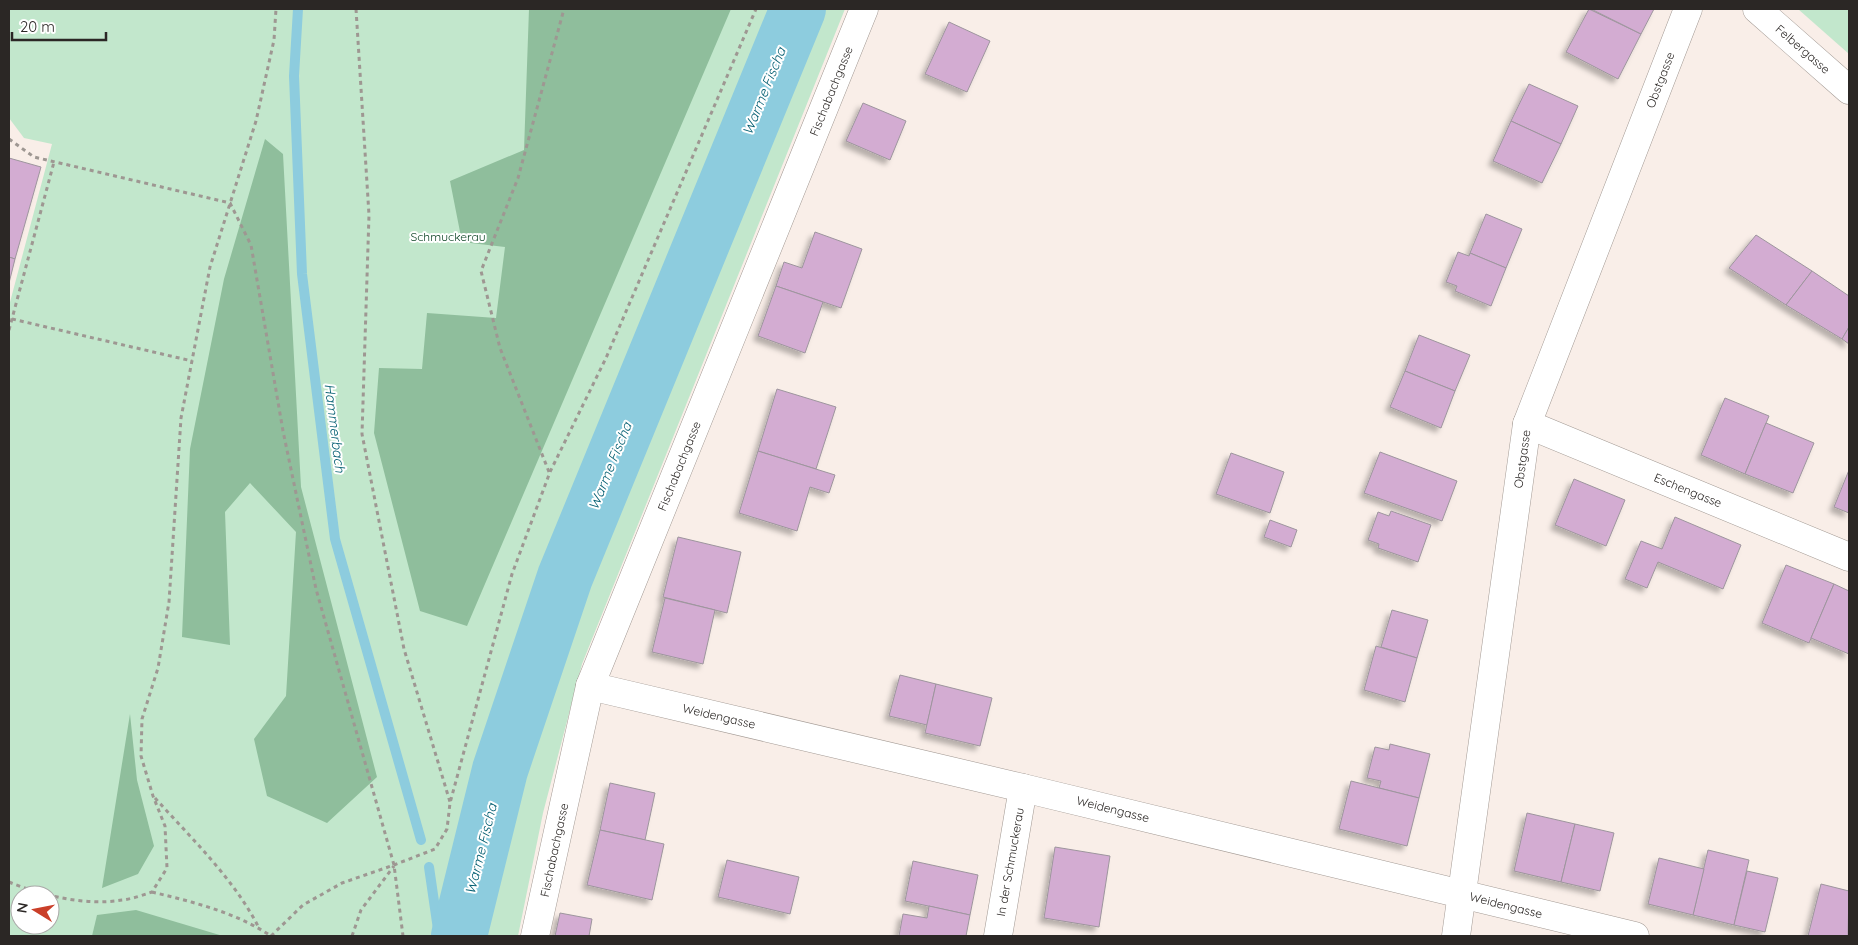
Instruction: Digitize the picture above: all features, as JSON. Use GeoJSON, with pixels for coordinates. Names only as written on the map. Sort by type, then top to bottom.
{"type":"FeatureCollection","features":[{"type":"Feature","properties":{"kind":"street","name":"Fischabachgasse"},"geometry":{"type":"LineString","coordinates":[[535,936],[590,686],[864,9]]}},
{"type":"Feature","properties":{"kind":"street","name":"Obstgasse"},"geometry":{"type":"LineString","coordinates":[[1456,936],[1527,424],[1688,9]]}},
{"type":"Feature","properties":{"kind":"street","name":"Felbergasse"},"geometry":{"type":"LineString","coordinates":[[1757,9],[1849,90]]}},
{"type":"Feature","properties":{"kind":"street","name":"Eschengasse"},"geometry":{"type":"LineString","coordinates":[[1527,424],[1849,557]]}},
{"type":"Feature","properties":{"kind":"street","name":"Weidengasse"},"geometry":{"type":"LineString","coordinates":[[590,686],[1023,788],[1634,936]]}},
{"type":"Feature","properties":{"kind":"street","name":"In der Schmuckerau"},"geometry":{"type":"LineString","coordinates":[[998,936],[1023,788]]}},
{"type":"Feature","properties":{"kind":"path"},"geometry":{"type":"LineString","coordinates":[[152,892],[167,868],[165,826],[153,796],[141,756],[142,719],[158,668],[169,602],[181,418],[210,267],[256,121],[274,40],[276,9]]}},
{"type":"Feature","properties":{"kind":"path"},"geometry":{"type":"LineString","coordinates":[[356,9],[369,215],[362,434],[404,649],[450,803]]}},
{"type":"Feature","properties":{"kind":"path"},"geometry":{"type":"LineString","coordinates":[[550,472],[500,348],[481,271],[518,178],[564,9]]}},
{"type":"Feature","properties":{"kind":"path"},"geometry":{"type":"LineString","coordinates":[[9,882],[29,890],[79,901],[122,900],[152,892],[211,907],[259,928],[271,936],[303,905],[342,883],[436,849],[448,829],[450,803],[512,574],[550,472],[606,358],[756,9]]}},
{"type":"Feature","properties":{"kind":"path"},"geometry":{"type":"LineString","coordinates":[[9,140],[34,157],[230,203]]}},
{"type":"Feature","properties":{"kind":"path"},"geometry":{"type":"LineString","coordinates":[[9,330],[54,162]]}},
{"type":"Feature","properties":{"kind":"path"},"geometry":{"type":"LineString","coordinates":[[230,203],[251,245],[283,431],[316,589],[394,865],[403,936]]}},
{"type":"Feature","properties":{"kind":"path"},"geometry":{"type":"LineString","coordinates":[[12,319],[192,361]]}},
{"type":"Feature","properties":{"kind":"path"},"geometry":{"type":"LineString","coordinates":[[153,796],[216,866],[249,908],[259,928]]}},
{"type":"Feature","properties":{"kind":"path"},"geometry":{"type":"LineString","coordinates":[[352,936],[361,910],[394,865]]}},
{"type":"Feature","properties":{"kind":"green space","name":"Schmuckerau"},"geometry":{"type":"Polygon","coordinates":[[[9,9],[785,9],[557,575],[458,875],[445,936],[9,936],[9,306],[52,144],[24,138],[9,118],[9,9]]]}},
{"type":"Feature","properties":{"kind":"green space"},"geometry":{"type":"Polygon","coordinates":[[[529,9],[731,9],[467,626],[420,611],[374,433],[379,368],[422,369],[427,313],[496,318],[505,247],[462,242],[450,181],[524,150],[529,9]]]}},
{"type":"Feature","properties":{"kind":"green space"},"geometry":{"type":"Polygon","coordinates":[[[785,9],[811,9],[581,579],[507,803],[480,936],[445,936],[458,875],[557,575],[785,9]]]}},
{"type":"Feature","properties":{"kind":"green space"},"geometry":{"type":"Polygon","coordinates":[[[811,9],[845,9],[582,664],[543,813],[518,936],[480,936],[507,803],[581,579],[811,9]]]}},
{"type":"Feature","properties":{"kind":"green space"},"geometry":{"type":"Polygon","coordinates":[[[1798,9],[1849,9],[1849,54],[1798,9]]]}},
{"type":"Feature","properties":{"kind":"green space"},"geometry":{"type":"Polygon","coordinates":[[[265,139],[283,154],[301,487],[377,777],[327,823],[267,796],[254,739],[286,696],[296,532],[250,483],[225,512],[230,645],[182,637],[190,449],[224,279],[265,139]]]}},
{"type":"Feature","properties":{"kind":"green space"},"geometry":{"type":"Polygon","coordinates":[[[130,714],[137,780],[154,846],[138,874],[102,888],[130,714]]]}},
{"type":"Feature","properties":{"kind":"green space"},"geometry":{"type":"Polygon","coordinates":[[[136,910],[223,936],[92,936],[97,915],[136,910]]]}},
{"type":"Feature","properties":{"kind":"building"},"geometry":{"type":"Polygon","coordinates":[[[1589,9],[1641,34],[1618,79],[1566,52],[1589,9]]]}},
{"type":"Feature","properties":{"kind":"building"},"geometry":{"type":"Polygon","coordinates":[[[1591,9],[1654,9],[1641,34],[1591,9]]]}},
{"type":"Feature","properties":{"kind":"building"},"geometry":{"type":"Polygon","coordinates":[[[949,22],[990,41],[967,92],[925,74],[949,22]]]}},
{"type":"Feature","properties":{"kind":"building"},"geometry":{"type":"Polygon","coordinates":[[[1529,84],[1578,106],[1561,144],[1511,121],[1529,84]]]}},
{"type":"Feature","properties":{"kind":"building"},"geometry":{"type":"Polygon","coordinates":[[[863,103],[906,121],[890,160],[846,141],[863,103]]]}},
{"type":"Feature","properties":{"kind":"building"},"geometry":{"type":"Polygon","coordinates":[[[1511,121],[1561,144],[1542,183],[1493,161],[1511,121]]]}},
{"type":"Feature","properties":{"kind":"building"},"geometry":{"type":"Polygon","coordinates":[[[9,158],[41,167],[15,259],[9,257],[9,158]]]}},
{"type":"Feature","properties":{"kind":"building"},"geometry":{"type":"Polygon","coordinates":[[[1486,214],[1522,229],[1506,268],[1470,253],[1486,214]]]}},
{"type":"Feature","properties":{"kind":"building"},"geometry":{"type":"Polygon","coordinates":[[[815,232],[862,249],[841,308],[776,286],[784,262],[802,268],[815,232]]]}},
{"type":"Feature","properties":{"kind":"building"},"geometry":{"type":"Polygon","coordinates":[[[1756,235],[1812,271],[1786,305],[1729,268],[1756,235]]]}},
{"type":"Feature","properties":{"kind":"building"},"geometry":{"type":"Polygon","coordinates":[[[1458,252],[1469,256],[1470,253],[1506,268],[1491,306],[1455,291],[1457,286],[1446,282],[1458,252]]]}},
{"type":"Feature","properties":{"kind":"building"},"geometry":{"type":"Polygon","coordinates":[[[9,257],[15,259],[9,283],[9,257]]]}},
{"type":"Feature","properties":{"kind":"building"},"geometry":{"type":"Polygon","coordinates":[[[1812,271],[1849,296],[1849,327],[1842,339],[1786,305],[1812,271]]]}},
{"type":"Feature","properties":{"kind":"building"},"geometry":{"type":"Polygon","coordinates":[[[776,286],[823,302],[805,353],[758,336],[776,286]]]}},
{"type":"Feature","properties":{"kind":"building"},"geometry":{"type":"Polygon","coordinates":[[[1849,327],[1849,344],[1842,339],[1849,327]]]}},
{"type":"Feature","properties":{"kind":"building"},"geometry":{"type":"Polygon","coordinates":[[[1419,335],[1470,355],[1455,391],[1405,371],[1419,335]]]}},
{"type":"Feature","properties":{"kind":"building"},"geometry":{"type":"Polygon","coordinates":[[[1405,371],[1455,391],[1441,428],[1390,407],[1405,371]]]}},
{"type":"Feature","properties":{"kind":"building"},"geometry":{"type":"Polygon","coordinates":[[[777,389],[836,407],[816,469],[758,451],[777,389]]]}},
{"type":"Feature","properties":{"kind":"building"},"geometry":{"type":"Polygon","coordinates":[[[1725,398],[1769,416],[1745,474],[1701,455],[1725,398]]]}},
{"type":"Feature","properties":{"kind":"building"},"geometry":{"type":"Polygon","coordinates":[[[1766,423],[1814,443],[1793,493],[1745,474],[1766,423]]]}},
{"type":"Feature","properties":{"kind":"building"},"geometry":{"type":"Polygon","coordinates":[[[758,451],[835,475],[829,493],[810,487],[797,531],[739,513],[758,451]]]}},
{"type":"Feature","properties":{"kind":"building"},"geometry":{"type":"Polygon","coordinates":[[[1380,452],[1457,481],[1442,521],[1364,493],[1380,452]]]}},
{"type":"Feature","properties":{"kind":"building"},"geometry":{"type":"Polygon","coordinates":[[[1231,453],[1284,472],[1270,513],[1216,494],[1231,453]]]}},
{"type":"Feature","properties":{"kind":"building"},"geometry":{"type":"Polygon","coordinates":[[[1849,470],[1849,513],[1834,507],[1849,470]]]}},
{"type":"Feature","properties":{"kind":"building"},"geometry":{"type":"Polygon","coordinates":[[[1574,479],[1625,500],[1606,546],[1555,525],[1574,479]]]}},
{"type":"Feature","properties":{"kind":"building"},"geometry":{"type":"Polygon","coordinates":[[[1391,511],[1431,525],[1418,562],[1378,548],[1379,544],[1368,540],[1378,512],[1389,516],[1391,511]]]}},
{"type":"Feature","properties":{"kind":"building"},"geometry":{"type":"Polygon","coordinates":[[[1675,517],[1741,545],[1723,589],[1658,562],[1647,588],[1625,579],[1641,541],[1662,549],[1675,517]]]}},
{"type":"Feature","properties":{"kind":"building"},"geometry":{"type":"Polygon","coordinates":[[[1270,520],[1297,530],[1291,547],[1264,537],[1270,520]]]}},
{"type":"Feature","properties":{"kind":"building"},"geometry":{"type":"Polygon","coordinates":[[[678,537],[741,552],[727,613],[663,597],[678,537]]]}},
{"type":"Feature","properties":{"kind":"building"},"geometry":{"type":"Polygon","coordinates":[[[1786,565],[1834,584],[1809,643],[1762,623],[1786,565]]]}},
{"type":"Feature","properties":{"kind":"building"},"geometry":{"type":"Polygon","coordinates":[[[1834,584],[1849,591],[1849,654],[1811,638],[1834,584]]]}},
{"type":"Feature","properties":{"kind":"building"},"geometry":{"type":"Polygon","coordinates":[[[665,598],[715,610],[703,664],[652,652],[665,598]]]}},
{"type":"Feature","properties":{"kind":"building"},"geometry":{"type":"Polygon","coordinates":[[[1392,610],[1428,620],[1417,658],[1381,647],[1392,610]]]}},
{"type":"Feature","properties":{"kind":"building"},"geometry":{"type":"Polygon","coordinates":[[[1376,646],[1417,658],[1405,702],[1364,690],[1376,646]]]}},
{"type":"Feature","properties":{"kind":"building"},"geometry":{"type":"Polygon","coordinates":[[[900,675],[936,684],[927,725],[889,716],[900,675]]]}},
{"type":"Feature","properties":{"kind":"building"},"geometry":{"type":"Polygon","coordinates":[[[936,684],[992,698],[980,746],[925,733],[936,684]]]}},
{"type":"Feature","properties":{"kind":"building"},"geometry":{"type":"Polygon","coordinates":[[[1390,744],[1430,754],[1419,798],[1379,788],[1381,781],[1367,778],[1375,747],[1389,750],[1390,744]]]}},
{"type":"Feature","properties":{"kind":"building"},"geometry":{"type":"Polygon","coordinates":[[[1351,781],[1419,798],[1407,846],[1339,829],[1351,781]]]}},
{"type":"Feature","properties":{"kind":"building"},"geometry":{"type":"Polygon","coordinates":[[[610,783],[655,793],[645,840],[600,830],[610,783]]]}},
{"type":"Feature","properties":{"kind":"building"},"geometry":{"type":"Polygon","coordinates":[[[1527,813],[1575,824],[1561,882],[1514,871],[1527,813]]]}},
{"type":"Feature","properties":{"kind":"building"},"geometry":{"type":"Polygon","coordinates":[[[1575,824],[1614,833],[1600,891],[1561,882],[1575,824]]]}},
{"type":"Feature","properties":{"kind":"building"},"geometry":{"type":"Polygon","coordinates":[[[600,830],[664,844],[652,900],[587,885],[600,830]]]}},
{"type":"Feature","properties":{"kind":"building"},"geometry":{"type":"Polygon","coordinates":[[[1055,847],[1110,856],[1099,927],[1044,918],[1055,847]]]}},
{"type":"Feature","properties":{"kind":"building"},"geometry":{"type":"Polygon","coordinates":[[[1708,850],[1749,860],[1734,925],[1693,915],[1708,850]]]}},
{"type":"Feature","properties":{"kind":"building"},"geometry":{"type":"Polygon","coordinates":[[[1659,858],[1704,869],[1693,915],[1648,904],[1659,858]]]}},
{"type":"Feature","properties":{"kind":"building"},"geometry":{"type":"Polygon","coordinates":[[[727,860],[799,877],[790,914],[718,897],[727,860]]]}},
{"type":"Feature","properties":{"kind":"building"},"geometry":{"type":"Polygon","coordinates":[[[913,861],[978,875],[970,915],[905,901],[913,861]]]}},
{"type":"Feature","properties":{"kind":"building"},"geometry":{"type":"Polygon","coordinates":[[[1747,871],[1778,878],[1765,932],[1734,925],[1747,871]]]}},
{"type":"Feature","properties":{"kind":"building"},"geometry":{"type":"Polygon","coordinates":[[[1821,884],[1849,891],[1848,936],[1808,936],[1821,884]]]}},
{"type":"Feature","properties":{"kind":"building"},"geometry":{"type":"Polygon","coordinates":[[[929,906],[970,915],[966,936],[899,936],[903,914],[927,918],[929,906]]]}},
{"type":"Feature","properties":{"kind":"building"},"geometry":{"type":"Polygon","coordinates":[[[560,913],[592,919],[589,936],[555,936],[560,913]]]}},
{"type":"Feature","properties":{"kind":"waterway","name":"Hammerbach"},"geometry":{"type":"LineString","coordinates":[[298,9],[294,76],[302,274],[335,539],[421,840]]}},
{"type":"Feature","properties":{"kind":"waterway","name":"Warme Fischa"},"geometry":{"type":"LineString","coordinates":[[459,936],[500,770],[565,577],[798,9]]}},
{"type":"Feature","properties":{"kind":"waterway","name":"Hammerbach"},"geometry":{"type":"LineString","coordinates":[[429,867],[439,936]]}}]}
